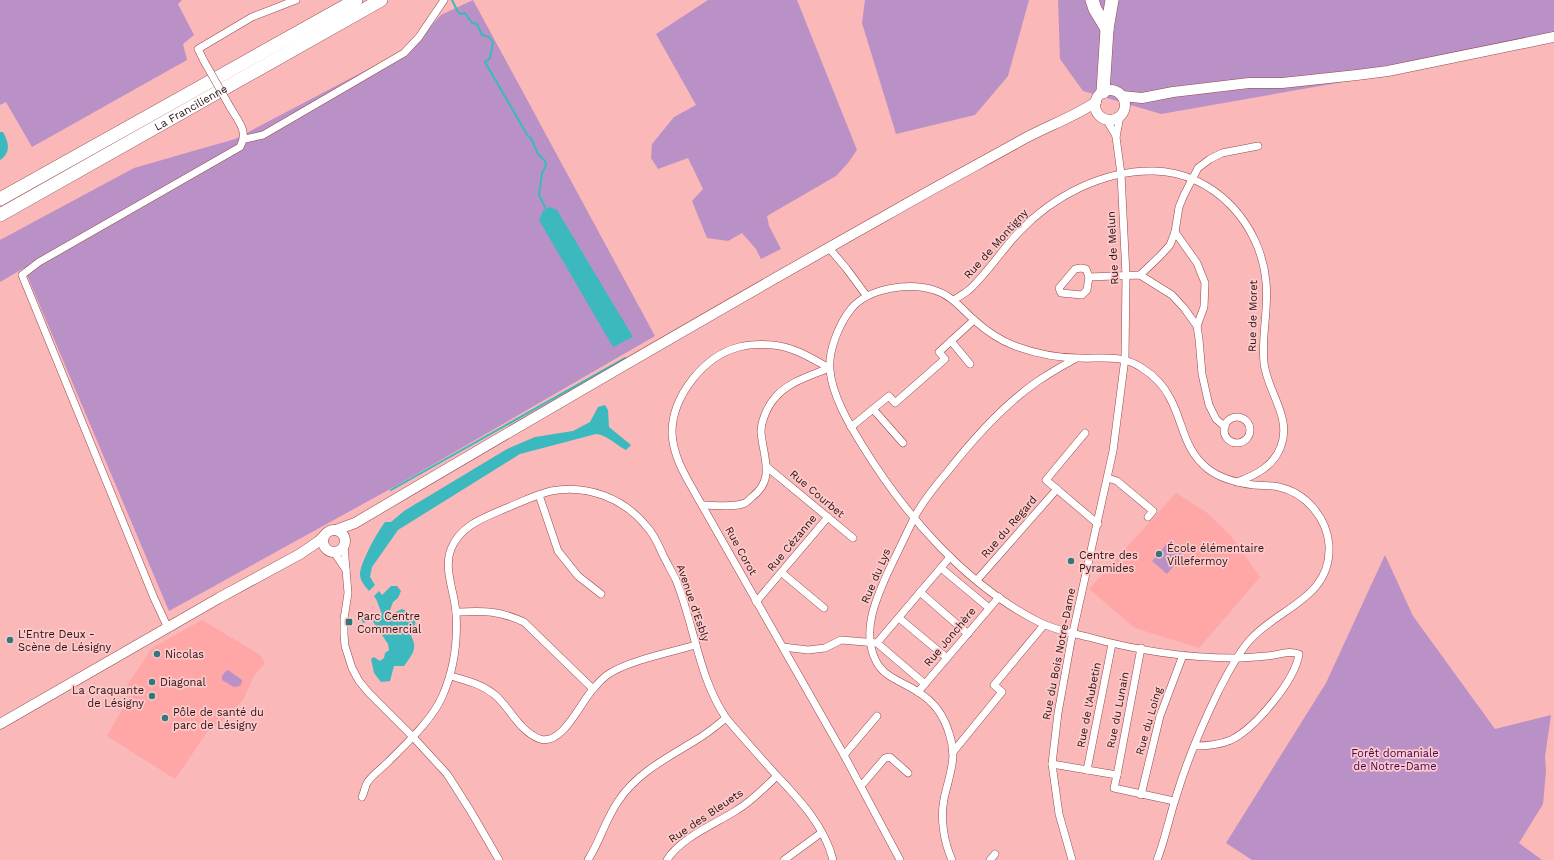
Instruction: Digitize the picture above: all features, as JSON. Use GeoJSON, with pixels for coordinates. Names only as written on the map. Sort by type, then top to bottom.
{"type":"FeatureCollection","features":[{"type":"Feature","properties":{"kind":"highway","name":"La Francilienne"},"geometry":{"type":"LineString","coordinates":[[0,199],[356,0]]}},
{"type":"Feature","properties":{"kind":"highway","name":"La Francilienne"},"geometry":{"type":"LineString","coordinates":[[0,214],[381,0]]}},
{"type":"Feature","properties":{"kind":"highway"},"geometry":{"type":"LineString","coordinates":[[1092,0],[1095,9],[1107,29]]}},
{"type":"Feature","properties":{"kind":"highway"},"geometry":{"type":"LineString","coordinates":[[1109,95],[1105,73],[1107,29],[1112,0]]}},
{"type":"Feature","properties":{"kind":"street"},"geometry":{"type":"LineString","coordinates":[[168,628],[154,598],[22,275],[39,262],[240,147],[245,139],[243,130],[198,49],[252,17],[296,0]]}},
{"type":"Feature","properties":{"kind":"street"},"geometry":{"type":"LineString","coordinates":[[245,139],[263,135],[404,52],[419,37],[444,0]]}},
{"type":"Feature","properties":{"kind":"street"},"geometry":{"type":"LineString","coordinates":[[0,724],[300,554],[319,541],[329,531],[355,523],[829,248],[1020,141],[1067,117],[1081,112],[1109,95],[1142,98],[1173,92],[1249,83],[1282,83],[1388,71],[1554,37]]}},
{"type":"Feature","properties":{"kind":"street"},"geometry":{"type":"LineString","coordinates":[[1109,95],[1124,100],[1122,112]]}},
{"type":"Feature","properties":{"kind":"street"},"geometry":{"type":"LineString","coordinates":[[1102,116],[1109,95]]}},
{"type":"Feature","properties":{"kind":"street"},"geometry":{"type":"LineString","coordinates":[[1081,112],[1113,119],[1142,98]]}},
{"type":"Feature","properties":{"kind":"street","name":"Rue de Melun"},"geometry":{"type":"LineString","coordinates":[[1122,112],[1116,137],[1120,174],[1126,275],[1125,358]]}},
{"type":"Feature","properties":{"kind":"street","name":"Rue de Melun"},"geometry":{"type":"LineString","coordinates":[[1102,116],[1116,137]]}},
{"type":"Feature","properties":{"kind":"street"},"geometry":{"type":"LineString","coordinates":[[1140,274],[1170,245],[1175,232],[1184,195],[1198,168],[1216,156],[1232,150],[1258,146]]}},
{"type":"Feature","properties":{"kind":"street","name":"Rue de Moret"},"geometry":{"type":"LineString","coordinates":[[1120,174],[1155,171],[1176,174],[1193,180],[1216,192],[1228,202],[1241,217],[1254,238],[1262,258],[1267,295],[1263,347],[1264,364],[1268,382],[1283,417],[1284,429],[1281,446],[1268,466],[1256,475],[1237,482]]}},
{"type":"Feature","properties":{"kind":"street","name":"Rue de Montigny"},"geometry":{"type":"LineString","coordinates":[[954,300],[970,290],[1019,232],[1038,214],[1061,198],[1083,186],[1120,174]]}},
{"type":"Feature","properties":{"kind":"street"},"geometry":{"type":"LineString","coordinates":[[1175,232],[1197,262],[1205,282],[1204,306],[1197,326]]}},
{"type":"Feature","properties":{"kind":"street"},"geometry":{"type":"LineString","coordinates":[[829,248],[866,295]]}},
{"type":"Feature","properties":{"kind":"street"},"geometry":{"type":"LineString","coordinates":[[1075,269],[1086,269],[1089,277],[1088,290],[1082,295],[1061,293],[1059,288],[1075,269]]}},
{"type":"Feature","properties":{"kind":"street"},"geometry":{"type":"LineString","coordinates":[[1089,277],[1140,274],[1172,295],[1184,308],[1197,326],[1200,339],[1202,374],[1209,405],[1216,420],[1224,427]]}},
{"type":"Feature","properties":{"kind":"street"},"geometry":{"type":"LineString","coordinates":[[1157,860],[1184,771],[1194,746],[1206,717],[1236,658],[1256,633],[1268,622],[1305,598],[1316,588],[1326,569],[1328,560],[1328,541],[1320,516],[1298,494],[1287,489],[1276,486],[1237,482],[1217,476],[1204,466],[1193,454],[1185,439],[1169,396],[1157,381],[1144,369],[1125,358],[1075,358],[1042,353],[1016,346],[994,335],[974,320],[954,300],[937,290],[916,286],[898,287],[866,295],[856,303],[837,330],[829,368],[836,392],[851,427],[876,468],[914,519],[950,557],[977,580],[999,597],[1044,624],[1112,644],[1183,655],[1236,658],[1268,656],[1292,651],[1299,654],[1298,663],[1289,680],[1261,716],[1244,731],[1230,740],[1209,746],[1194,746]]}},
{"type":"Feature","properties":{"kind":"street"},"geometry":{"type":"LineString","coordinates":[[851,427],[889,396],[895,403],[945,359],[939,352],[974,320]]}},
{"type":"Feature","properties":{"kind":"street"},"geometry":{"type":"LineString","coordinates":[[951,341],[970,364]]}},
{"type":"Feature","properties":{"kind":"street","name":"Rue Corot"},"geometry":{"type":"LineString","coordinates":[[829,368],[795,350],[774,345],[757,344],[739,347],[717,357],[691,380],[680,400],[675,414],[672,433],[675,452],[684,474],[844,755],[900,860]]}},
{"type":"Feature","properties":{"kind":"street","name":"Rue du Lys"},"geometry":{"type":"LineString","coordinates":[[952,860],[945,838],[943,820],[943,801],[951,774],[953,752],[950,734],[945,720],[933,704],[918,692],[884,672],[876,661],[874,643],[870,630],[871,616],[880,589],[914,519],[935,487],[989,424],[1003,410],[1037,382],[1075,358]]}},
{"type":"Feature","properties":{"kind":"street","name":"Rue du Bois Notre-Dame"},"geometry":{"type":"LineString","coordinates":[[1072,860],[1059,814],[1052,764],[1058,713],[1073,633],[1113,451],[1125,358]]}},
{"type":"Feature","properties":{"kind":"street"},"geometry":{"type":"LineString","coordinates":[[702,505],[727,506],[744,503],[758,492],[765,480],[767,466],[761,431],[765,415],[774,399],[787,386],[829,368]]}},
{"type":"Feature","properties":{"kind":"street"},"geometry":{"type":"LineString","coordinates":[[873,409],[903,443]]}},
{"type":"Feature","properties":{"kind":"street"},"geometry":{"type":"LineString","coordinates":[[1085,433],[1046,480],[1098,524]]}},
{"type":"Feature","properties":{"kind":"street","name":"Rue Courbet"},"geometry":{"type":"LineString","coordinates":[[767,466],[853,538]]}},
{"type":"Feature","properties":{"kind":"street"},"geometry":{"type":"LineString","coordinates":[[1108,478],[1117,481],[1153,511],[1148,517]]}},
{"type":"Feature","properties":{"kind":"street","name":"Avenue d'Esbly"},"geometry":{"type":"LineString","coordinates":[[362,797],[367,783],[413,737],[441,700],[451,676],[455,656],[456,612],[449,560],[451,550],[456,540],[471,525],[483,518],[550,491],[570,489],[599,492],[625,506],[648,527],[676,581],[706,682],[716,704],[726,718],[796,796],[811,815],[831,853],[833,860]]}},
{"type":"Feature","properties":{"kind":"street","name":"Rue du Regard"},"geometry":{"type":"LineString","coordinates":[[977,580],[1057,489]]}},
{"type":"Feature","properties":{"kind":"street"},"geometry":{"type":"LineString","coordinates":[[539,495],[558,551],[578,576],[601,594]]}},
{"type":"Feature","properties":{"kind":"street","name":"Rue Cézanne"},"geometry":{"type":"LineString","coordinates":[[756,602],[828,517]]}},
{"type":"Feature","properties":{"kind":"street"},"geometry":{"type":"LineString","coordinates":[[300,554],[312,550],[340,550],[355,523]]}},
{"type":"Feature","properties":{"kind":"street"},"geometry":{"type":"LineString","coordinates":[[336,530],[342,534],[344,542],[348,593],[344,619],[344,634],[345,646],[352,668],[359,681],[369,693],[447,774],[499,860]]}},
{"type":"Feature","properties":{"kind":"street"},"geometry":{"type":"LineString","coordinates":[[324,536],[322,543],[346,570]]}},
{"type":"Feature","properties":{"kind":"street"},"geometry":{"type":"LineString","coordinates":[[874,643],[899,618],[950,557]]}},
{"type":"Feature","properties":{"kind":"street"},"geometry":{"type":"LineString","coordinates":[[941,568],[989,608]]}},
{"type":"Feature","properties":{"kind":"street"},"geometry":{"type":"LineString","coordinates":[[782,573],[824,608]]}},
{"type":"Feature","properties":{"kind":"street"},"geometry":{"type":"LineString","coordinates":[[920,592],[968,634]]}},
{"type":"Feature","properties":{"kind":"street","name":"Rue Jonchère"},"geometry":{"type":"LineString","coordinates":[[918,692],[999,597]]}},
{"type":"Feature","properties":{"kind":"street"},"geometry":{"type":"LineString","coordinates":[[456,612],[491,611],[510,616],[524,622],[593,689]]}},
{"type":"Feature","properties":{"kind":"street"},"geometry":{"type":"LineString","coordinates":[[899,618],[947,658]]}},
{"type":"Feature","properties":{"kind":"street"},"geometry":{"type":"LineString","coordinates":[[953,752],[1002,692],[994,686],[1044,624]]}},
{"type":"Feature","properties":{"kind":"street"},"geometry":{"type":"LineString","coordinates":[[783,647],[808,650],[825,648],[841,640],[874,643],[925,684]]}},
{"type":"Feature","properties":{"kind":"street","name":"Rue de l'Aubetin"},"geometry":{"type":"LineString","coordinates":[[1087,770],[1112,644]]}},
{"type":"Feature","properties":{"kind":"street"},"geometry":{"type":"LineString","coordinates":[[451,676],[482,686],[496,696],[524,730],[543,740],[554,738],[564,730],[593,689],[607,675],[625,666],[696,645]]}},
{"type":"Feature","properties":{"kind":"street","name":"Rue du Lunain"},"geometry":{"type":"LineString","coordinates":[[1117,775],[1141,648]]}},
{"type":"Feature","properties":{"kind":"street","name":"Rue du Loing"},"geometry":{"type":"LineString","coordinates":[[1141,794],[1160,716],[1183,655]]}},
{"type":"Feature","properties":{"kind":"street"},"geometry":{"type":"LineString","coordinates":[[844,755],[877,716]]}},
{"type":"Feature","properties":{"kind":"street"},"geometry":{"type":"LineString","coordinates":[[588,860],[606,821],[619,799],[644,773],[666,758],[698,740],[726,718]]}},
{"type":"Feature","properties":{"kind":"street"},"geometry":{"type":"LineString","coordinates":[[861,786],[885,758],[890,758],[908,773]]}},
{"type":"Feature","properties":{"kind":"street"},"geometry":{"type":"LineString","coordinates":[[1052,764],[1117,775],[1114,788],[1174,801]]}},
{"type":"Feature","properties":{"kind":"street","name":"Rue des Bleuets"},"geometry":{"type":"LineString","coordinates":[[667,860],[672,851],[681,843],[738,810],[777,776]]}},
{"type":"Feature","properties":{"kind":"street"},"geometry":{"type":"LineString","coordinates":[[784,860],[821,833]]}},
{"type":"Feature","properties":{"kind":"street"},"geometry":{"type":"LineString","coordinates":[[990,860],[995,854]]}},
{"type":"Feature","properties":{"kind":"shaded area","name":"École élémentaire Villefermoy"},"geometry":{"type":"Polygon","coordinates":[[[1176,493],[1206,512],[1231,536],[1260,577],[1199,648],[1135,628],[1089,589],[1176,493]]]}},
{"type":"Feature","properties":{"kind":"shaded area"},"geometry":{"type":"Polygon","coordinates":[[[202,620],[260,655],[265,663],[254,676],[243,700],[220,723],[208,731],[175,779],[107,736],[130,696],[125,688],[152,648],[202,620]]]}},
{"type":"Feature","properties":{"kind":"green space"},"geometry":{"type":"Polygon","coordinates":[[[0,0],[182,0],[178,4],[194,35],[183,44],[187,60],[32,147],[6,102],[0,105],[0,0]]]}},
{"type":"Feature","properties":{"kind":"green space"},"geometry":{"type":"Polygon","coordinates":[[[473,0],[655,336],[401,483],[169,611],[24,268],[0,282],[0,240],[134,168],[235,139],[412,46],[441,15],[473,0]]]}},
{"type":"Feature","properties":{"kind":"green space"},"geometry":{"type":"Polygon","coordinates":[[[708,0],[797,0],[857,150],[836,176],[767,216],[769,226],[781,249],[761,259],[756,249],[742,233],[728,241],[707,238],[692,201],[703,189],[688,158],[658,169],[651,158],[652,144],[674,117],[696,105],[656,34],[708,0]]]}},
{"type":"Feature","properties":{"kind":"green space"},"geometry":{"type":"Polygon","coordinates":[[[865,0],[1029,0],[1008,76],[975,115],[896,134],[862,23],[865,0]]]}},
{"type":"Feature","properties":{"kind":"green space"},"geometry":{"type":"Polygon","coordinates":[[[1058,0],[1554,0],[1554,40],[1406,71],[1161,114],[1083,91],[1060,59],[1058,0]]]}},
{"type":"Feature","properties":{"kind":"green space"},"geometry":{"type":"Polygon","coordinates":[[[1170,540],[1185,552],[1167,574],[1152,561],[1170,540]]]}},
{"type":"Feature","properties":{"kind":"green space","name":"Forêt domaniale de Notre-Dame"},"geometry":{"type":"Polygon","coordinates":[[[1385,555],[1413,616],[1495,729],[1551,715],[1545,757],[1546,771],[1543,804],[1519,843],[1542,860],[1252,860],[1226,843],[1326,683],[1385,555]]]}},
{"type":"Feature","properties":{"kind":"green space"},"geometry":{"type":"Polygon","coordinates":[[[228,670],[242,680],[240,686],[234,687],[222,680],[222,676],[228,670]]]}},
{"type":"Feature","properties":{"kind":"water"},"geometry":{"type":"Polygon","coordinates":[[[0,132],[3,132],[7,140],[8,148],[4,157],[0,160],[0,132]]]}},
{"type":"Feature","properties":{"kind":"water"},"geometry":{"type":"Polygon","coordinates":[[[550,207],[557,210],[633,337],[613,347],[539,220],[543,211],[550,207]]]}},
{"type":"Feature","properties":{"kind":"water"},"geometry":{"type":"Polygon","coordinates":[[[605,405],[608,410],[609,427],[631,445],[626,450],[608,438],[596,434],[520,454],[398,530],[372,567],[370,577],[375,585],[369,591],[364,585],[360,577],[363,562],[378,532],[385,522],[391,522],[404,511],[507,449],[535,437],[573,431],[590,422],[598,407],[605,405]]]}},
{"type":"Feature","properties":{"kind":"water"},"geometry":{"type":"Polygon","coordinates":[[[391,586],[397,586],[401,591],[398,598],[393,602],[389,613],[392,614],[402,609],[410,613],[416,619],[414,631],[408,628],[407,629],[413,640],[414,648],[411,656],[404,666],[394,666],[390,681],[381,682],[374,673],[371,659],[374,657],[380,661],[384,658],[385,653],[389,650],[388,644],[372,620],[363,623],[361,618],[365,615],[374,617],[382,614],[374,596],[379,591],[382,595],[391,586]]]}},
{"type":"Feature","properties":{"kind":"waterway"},"geometry":{"type":"LineString","coordinates":[[452,0],[458,12],[461,14],[465,13],[472,23],[477,24],[482,35],[489,37],[493,42],[490,58],[485,62],[528,136],[531,138],[538,154],[545,161],[546,166],[542,173],[539,195],[546,209]]}},
{"type":"Feature","properties":{"kind":"waterway"},"geometry":{"type":"LineString","coordinates":[[391,490],[625,358]]}},
{"type":"Feature","properties":{"kind":"place","name":"École élémentaire Villefermoy"},"geometry":{"type":"Point","coordinates":[1159,554]}},
{"type":"Feature","properties":{"kind":"place","name":"Centre des Pyramides"},"geometry":{"type":"Point","coordinates":[1071,561]}},
{"type":"Feature","properties":{"kind":"place","name":"Parc Centre Commercial"},"geometry":{"type":"Point","coordinates":[349,622]}},
{"type":"Feature","properties":{"kind":"place","name":"L'Entre Deux - Scène de Lésigny"},"geometry":{"type":"Point","coordinates":[10,640]}},
{"type":"Feature","properties":{"kind":"place","name":"Nicolas"},"geometry":{"type":"Point","coordinates":[157,654]}},
{"type":"Feature","properties":{"kind":"place","name":"Diagonal"},"geometry":{"type":"Point","coordinates":[152,682]}},
{"type":"Feature","properties":{"kind":"place","name":"La Craquante de Lésigny"},"geometry":{"type":"Point","coordinates":[152,696]}},
{"type":"Feature","properties":{"kind":"place","name":"Pôle de santé du parc de Lésigny"},"geometry":{"type":"Point","coordinates":[165,718]}}]}
